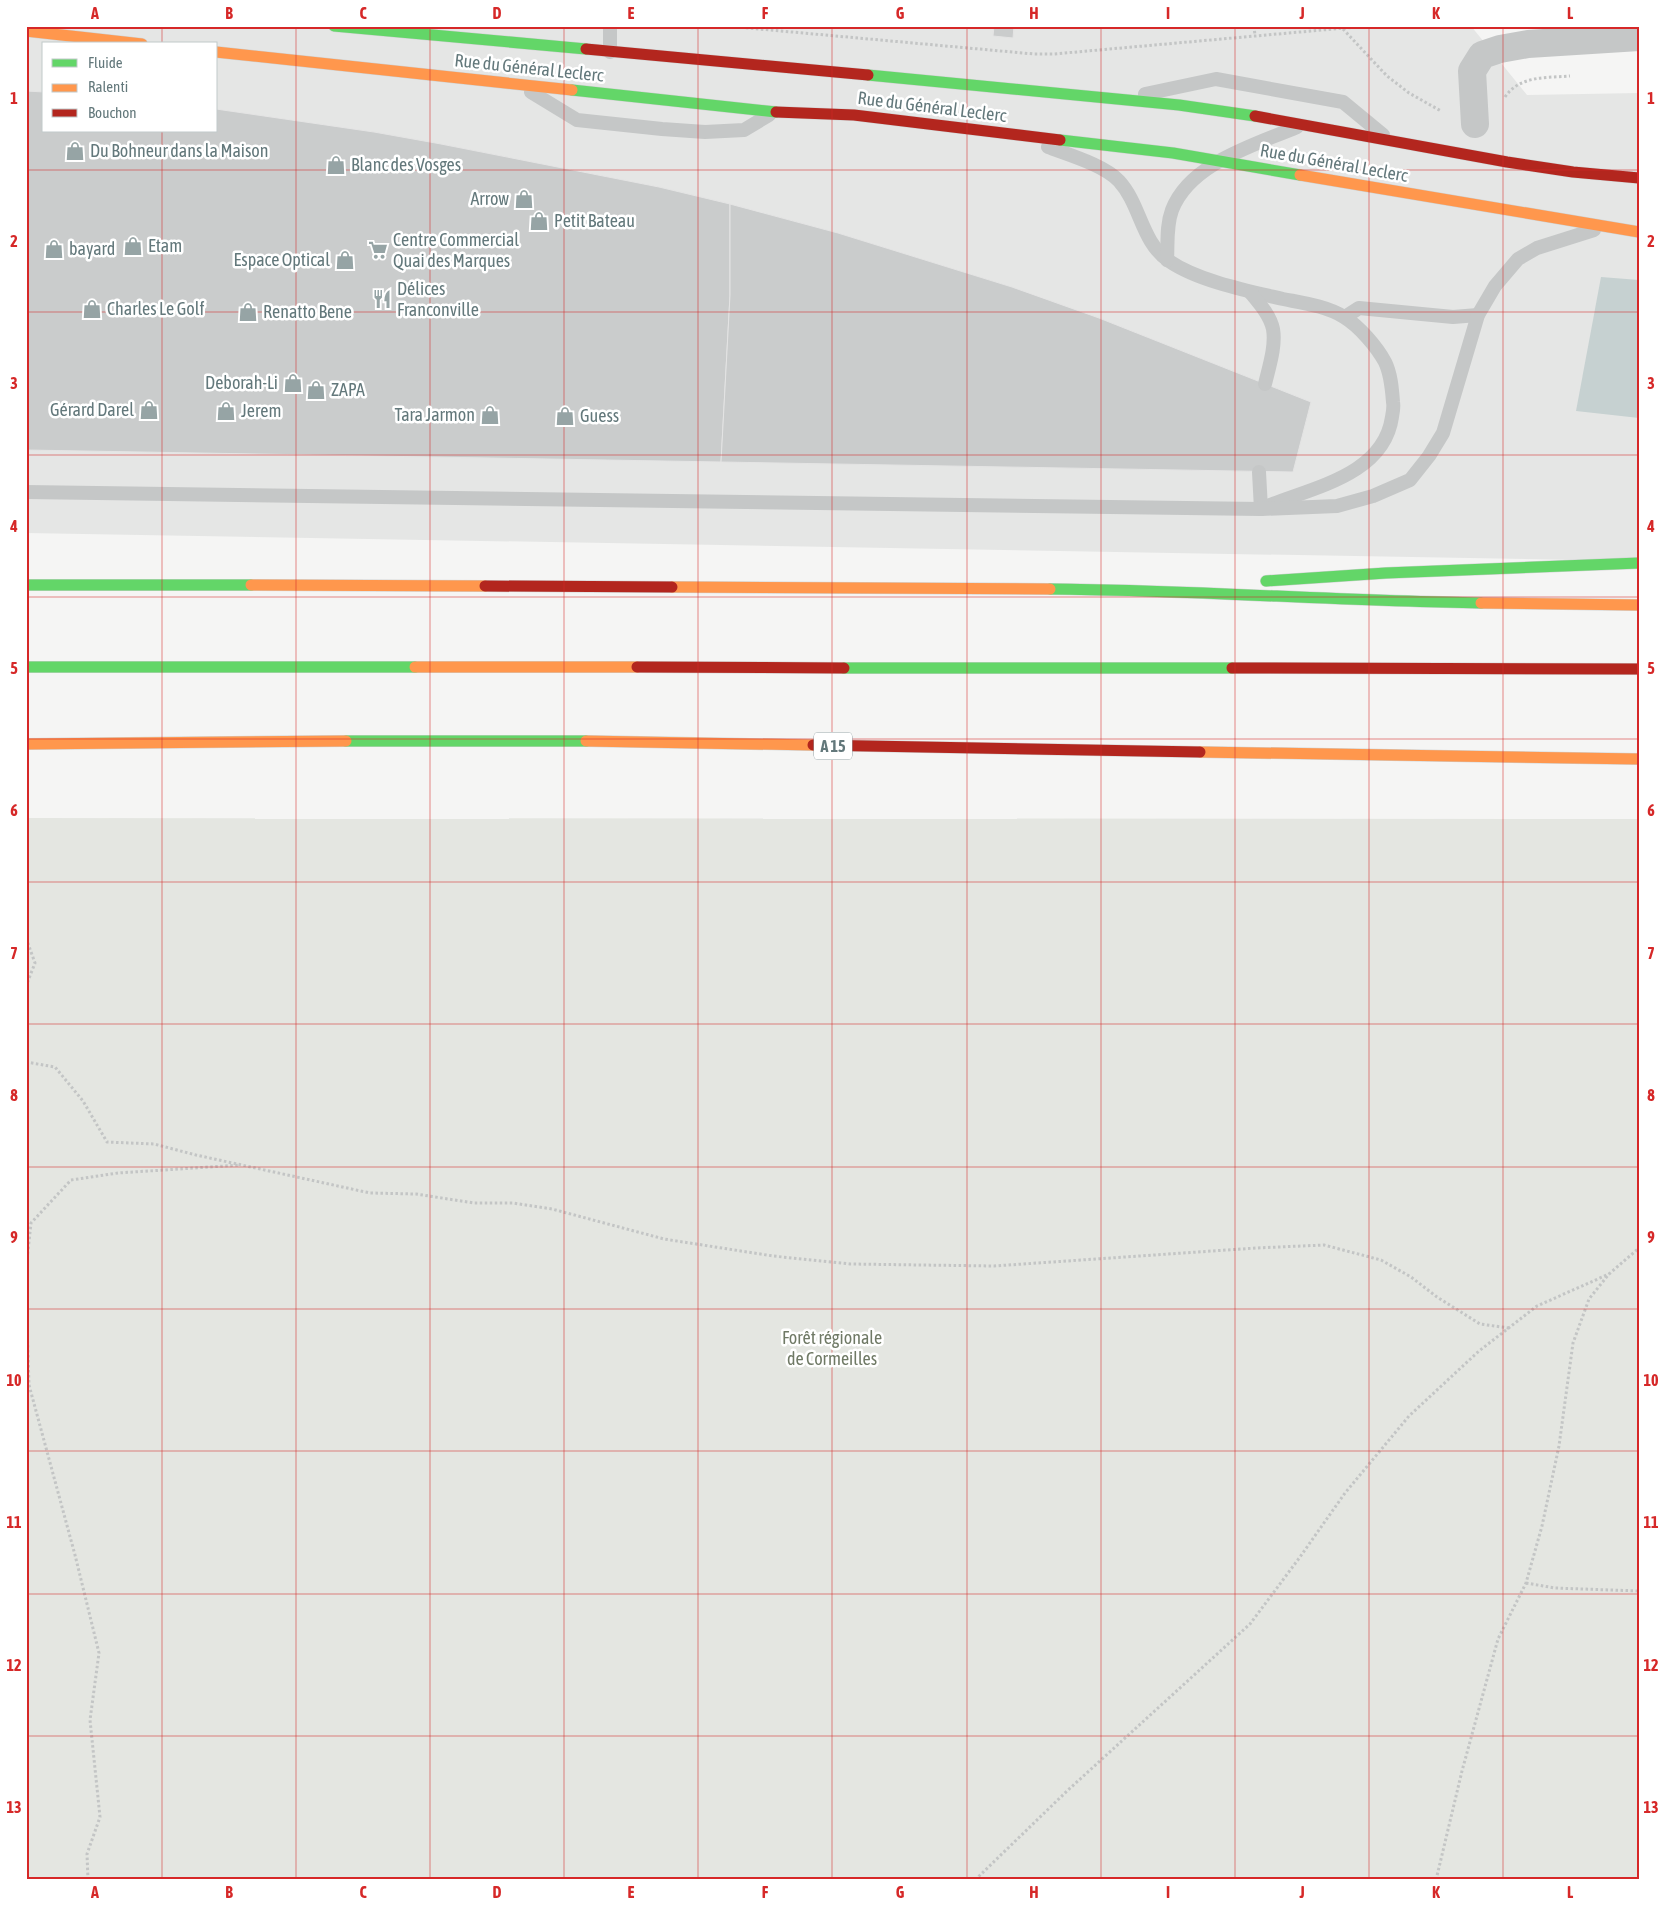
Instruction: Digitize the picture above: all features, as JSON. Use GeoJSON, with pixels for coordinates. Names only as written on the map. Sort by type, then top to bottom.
{"type":"FeatureCollection","features":[{"type":"Feature","properties":{"kind":"main road","name":"Rue du Général Leclerc"},"geometry":{"type":"LineString","coordinates":[[334,26],[736,62],[1113,100],[1162,102],[1304,124],[1391,142],[1557,171],[1639,178]]}},
{"type":"Feature","properties":{"kind":"main road"},"geometry":{"type":"LineString","coordinates":[[26,31],[124,42]]}},
{"type":"Feature","properties":{"kind":"main road","name":"Rue du Général Leclerc"},"geometry":{"type":"LineString","coordinates":[[218,52],[774,112],[854,115],[1174,153],[1639,232]]}},
{"type":"Feature","properties":{"kind":"main road"},"geometry":{"type":"LineString","coordinates":[[1257,582],[1386,574],[1639,563]]}},
{"type":"Feature","properties":{"kind":"main road"},"geometry":{"type":"LineString","coordinates":[[26,583],[1139,590],[1387,602],[1639,605]]}},
{"type":"Feature","properties":{"kind":"main road"},"geometry":{"type":"LineString","coordinates":[[1139,590],[1238,583]]}},
{"type":"Feature","properties":{"kind":"main road"},"geometry":{"type":"LineString","coordinates":[[26,667],[1639,669]]}},
{"type":"Feature","properties":{"kind":"main road","name":"A 15"},"geometry":{"type":"LineString","coordinates":[[26,744],[518,740],[1639,759]]}},
{"type":"Feature","properties":{"kind":"street"},"geometry":{"type":"LineString","coordinates":[[1476,124],[1472,71],[1482,56],[1500,49],[1528,44],[1639,37]]}},
{"type":"Feature","properties":{"kind":"lane"},"geometry":{"type":"LineString","coordinates":[[610,26],[610,52]]}},
{"type":"Feature","properties":{"kind":"lane"},"geometry":{"type":"LineString","coordinates":[[1113,100],[1216,79],[1343,102],[1391,142]]}},
{"type":"Feature","properties":{"kind":"lane"},"geometry":{"type":"LineString","coordinates":[[519,85],[577,120],[662,130],[705,132],[744,130],[774,112]]}},
{"type":"Feature","properties":{"kind":"lane"},"geometry":{"type":"LineString","coordinates":[[1167,260],[1169,223],[1172,210],[1181,195],[1196,179],[1218,160],[1304,124]]}},
{"type":"Feature","properties":{"kind":"lane"},"geometry":{"type":"LineString","coordinates":[[1020,135],[1112,175],[1127,191],[1155,248],[1167,260],[1188,272],[1250,292],[1313,305],[1345,317],[1369,339],[1385,363],[1394,406],[1390,429],[1381,448],[1360,467],[1343,476],[1261,509]]}},
{"type":"Feature","properties":{"kind":"lane"},"geometry":{"type":"LineString","coordinates":[[26,492],[1261,509],[1337,506],[1373,496],[1410,480],[1429,456],[1443,433],[1478,315],[1495,286],[1518,259],[1537,248],[1604,227]]}},
{"type":"Feature","properties":{"kind":"lane"},"geometry":{"type":"LineString","coordinates":[[1250,292],[1266,312],[1273,329],[1272,348],[1265,384]]}},
{"type":"Feature","properties":{"kind":"lane"},"geometry":{"type":"LineString","coordinates":[[1345,317],[1359,308],[1453,316],[1478,315]]}},
{"type":"Feature","properties":{"kind":"lane"},"geometry":{"type":"LineString","coordinates":[[1259,472],[1261,509]]}},
{"type":"Feature","properties":{"kind":"path"},"geometry":{"type":"LineString","coordinates":[[726,26],[1034,54],[1054,54],[1367,26]]}},
{"type":"Feature","properties":{"kind":"path"},"geometry":{"type":"LineString","coordinates":[[1254,26],[1255,36]]}},
{"type":"Feature","properties":{"kind":"path"},"geometry":{"type":"LineString","coordinates":[[1343,29],[1374,64],[1409,92],[1458,120],[1476,124],[1493,115],[1508,93],[1526,80],[1573,76]]}},
{"type":"Feature","properties":{"kind":"path"},"geometry":{"type":"LineString","coordinates":[[26,938],[35,963],[26,986]]}},
{"type":"Feature","properties":{"kind":"path"},"geometry":{"type":"LineString","coordinates":[[26,1062],[54,1067],[83,1101],[107,1142],[154,1144],[370,1193],[416,1194],[474,1203],[513,1203],[552,1209],[664,1239],[773,1256],[850,1264],[994,1266],[1324,1245],[1381,1260],[1411,1277],[1437,1297],[1480,1324],[1509,1328]]}},
{"type":"Feature","properties":{"kind":"path"},"geometry":{"type":"LineString","coordinates":[[26,1269],[31,1223],[71,1180],[118,1173],[244,1165]]}},
{"type":"Feature","properties":{"kind":"path"},"geometry":{"type":"LineString","coordinates":[[1436,1880],[1462,1771],[1498,1639],[1526,1583],[1542,1526],[1559,1446],[1573,1343],[1589,1299],[1609,1274],[1639,1248]]}},
{"type":"Feature","properties":{"kind":"path"},"geometry":{"type":"LineString","coordinates":[[975,1880],[1067,1791],[1250,1624],[1345,1493],[1409,1416],[1479,1351],[1537,1306],[1609,1274]]}},
{"type":"Feature","properties":{"kind":"path"},"geometry":{"type":"LineString","coordinates":[[26,1295],[29,1385],[75,1554],[99,1653],[90,1720],[100,1817],[87,1854],[88,1880]]}},
{"type":"Feature","properties":{"kind":"path"},"geometry":{"type":"LineString","coordinates":[[1526,1583],[1555,1588],[1639,1591]]}},
{"type":"Feature","properties":{"kind":"shaded area"},"geometry":{"type":"Polygon","coordinates":[[[26,26],[1471,26],[1527,95],[1639,93],[1639,561],[26,533],[26,26]]]}},
{"type":"Feature","properties":{"kind":"shaded area"},"geometry":{"type":"Polygon","coordinates":[[[1601,277],[1639,280],[1639,418],[1576,411],[1601,277]]]}},
{"type":"Feature","properties":{"kind":"green space","name":"Forêt régionale de Cormeilles"},"geometry":{"type":"Polygon","coordinates":[[[26,818],[1639,819],[1639,1880],[26,1880],[26,818]]]}},
{"type":"Feature","properties":{"kind":"building"},"geometry":{"type":"Polygon","coordinates":[[[994,26],[1014,26],[1013,38],[993,36],[994,26]]]}},
{"type":"Feature","properties":{"kind":"building","name":"Centre Commercial Quai des Marques"},"geometry":{"type":"Polygon","coordinates":[[[26,91],[42,92],[42,132],[218,132],[218,109],[374,132],[441,144],[659,187],[730,204],[730,295],[721,462],[26,450],[26,91]]]}},
{"type":"Feature","properties":{"kind":"building"},"geometry":{"type":"Polygon","coordinates":[[[730,204],[838,233],[1012,287],[1099,318],[1311,402],[1293,472],[721,462],[730,295],[730,204]]]}},
{"type":"Feature","properties":{"kind":"traffic: fast"},"geometry":{"type":"LineString","coordinates":[[334,26],[586,49]]}},
{"type":"Feature","properties":{"kind":"traffic: fast"},"geometry":{"type":"LineString","coordinates":[[868,75],[1179,105],[1255,116]]}},
{"type":"Feature","properties":{"kind":"traffic: fast"},"geometry":{"type":"LineString","coordinates":[[572,90],[776,112]]}},
{"type":"Feature","properties":{"kind":"traffic: fast"},"geometry":{"type":"LineString","coordinates":[[1060,140],[1173,153],[1300,175]]}},
{"type":"Feature","properties":{"kind":"traffic: fast"},"geometry":{"type":"LineString","coordinates":[[1266,581],[1386,573],[1639,563]]}},
{"type":"Feature","properties":{"kind":"traffic: fast"},"geometry":{"type":"LineString","coordinates":[[26,585],[251,585]]}},
{"type":"Feature","properties":{"kind":"traffic: fast"},"geometry":{"type":"LineString","coordinates":[[1050,589],[1158,591],[1481,603]]}},
{"type":"Feature","properties":{"kind":"traffic: fast"},"geometry":{"type":"LineString","coordinates":[[26,667],[415,667]]}},
{"type":"Feature","properties":{"kind":"traffic: fast"},"geometry":{"type":"LineString","coordinates":[[844,668],[1232,668]]}},
{"type":"Feature","properties":{"kind":"traffic: fast"},"geometry":{"type":"LineString","coordinates":[[346,741],[586,741]]}},
{"type":"Feature","properties":{"kind":"traffic: slow"},"geometry":{"type":"LineString","coordinates":[[26,31],[124,42]]}},
{"type":"Feature","properties":{"kind":"traffic: slow"},"geometry":{"type":"LineString","coordinates":[[218,52],[572,90]]}},
{"type":"Feature","properties":{"kind":"traffic: slow"},"geometry":{"type":"LineString","coordinates":[[1300,175],[1639,232]]}},
{"type":"Feature","properties":{"kind":"traffic: slow"},"geometry":{"type":"LineString","coordinates":[[251,585],[485,586]]}},
{"type":"Feature","properties":{"kind":"traffic: slow"},"geometry":{"type":"LineString","coordinates":[[672,587],[1050,589]]}},
{"type":"Feature","properties":{"kind":"traffic: slow"},"geometry":{"type":"LineString","coordinates":[[1481,603],[1639,605]]}},
{"type":"Feature","properties":{"kind":"traffic: slow"},"geometry":{"type":"LineString","coordinates":[[415,667],[637,667]]}},
{"type":"Feature","properties":{"kind":"traffic: slow"},"geometry":{"type":"LineString","coordinates":[[26,744],[346,741]]}},
{"type":"Feature","properties":{"kind":"traffic: slow"},"geometry":{"type":"LineString","coordinates":[[586,741],[813,745]]}},
{"type":"Feature","properties":{"kind":"traffic: slow"},"geometry":{"type":"LineString","coordinates":[[1200,752],[1639,759]]}},
{"type":"Feature","properties":{"kind":"traffic: jam"},"geometry":{"type":"LineString","coordinates":[[586,49],[868,75]]}},
{"type":"Feature","properties":{"kind":"traffic: jam"},"geometry":{"type":"LineString","coordinates":[[776,112],[854,115],[1060,140]]}},
{"type":"Feature","properties":{"kind":"traffic: jam"},"geometry":{"type":"LineString","coordinates":[[1255,116],[1507,162],[1573,172],[1639,178]]}},
{"type":"Feature","properties":{"kind":"traffic: jam"},"geometry":{"type":"LineString","coordinates":[[485,586],[672,587]]}},
{"type":"Feature","properties":{"kind":"traffic: jam"},"geometry":{"type":"LineString","coordinates":[[637,667],[844,668]]}},
{"type":"Feature","properties":{"kind":"traffic: jam"},"geometry":{"type":"LineString","coordinates":[[1232,668],[1639,669]]}},
{"type":"Feature","properties":{"kind":"traffic: jam"},"geometry":{"type":"LineString","coordinates":[[813,745],[1200,752]]}},
{"type":"Feature","properties":{"kind":"place","name":"Du Bohneur dans la Maison"},"geometry":{"type":"Point","coordinates":[75,151]}},
{"type":"Feature","properties":{"kind":"place","name":"Blanc des Vosges"},"geometry":{"type":"Point","coordinates":[336,165]}},
{"type":"Feature","properties":{"kind":"place","name":"Arrow"},"geometry":{"type":"Point","coordinates":[524,199]}},
{"type":"Feature","properties":{"kind":"place","name":"Petit Bateau"},"geometry":{"type":"Point","coordinates":[539,221]}},
{"type":"Feature","properties":{"kind":"place","name":"Etam"},"geometry":{"type":"Point","coordinates":[133,246]}},
{"type":"Feature","properties":{"kind":"place","name":"bayard"},"geometry":{"type":"Point","coordinates":[54,249]}},
{"type":"Feature","properties":{"kind":"place","name":"Centre Commercial Quai des Marques"},"geometry":{"type":"Point","coordinates":[378,250]}},
{"type":"Feature","properties":{"kind":"place","name":"Espace Optical"},"geometry":{"type":"Point","coordinates":[345,260]}},
{"type":"Feature","properties":{"kind":"place","name":"Délices Franconville"},"geometry":{"type":"Point","coordinates":[382,299]}},
{"type":"Feature","properties":{"kind":"place","name":"Charles Le Golf"},"geometry":{"type":"Point","coordinates":[92,309]}},
{"type":"Feature","properties":{"kind":"place","name":"Renatto Bene"},"geometry":{"type":"Point","coordinates":[248,312]}},
{"type":"Feature","properties":{"kind":"place","name":"Deborah-Li"},"geometry":{"type":"Point","coordinates":[293,383]}},
{"type":"Feature","properties":{"kind":"place","name":"ZAPA"},"geometry":{"type":"Point","coordinates":[316,390]}},
{"type":"Feature","properties":{"kind":"place","name":"Gérard Darel"},"geometry":{"type":"Point","coordinates":[149,410]}},
{"type":"Feature","properties":{"kind":"place","name":"Jerem"},"geometry":{"type":"Point","coordinates":[226,411]}},
{"type":"Feature","properties":{"kind":"place","name":"Tara Jarmon"},"geometry":{"type":"Point","coordinates":[490,415]}},
{"type":"Feature","properties":{"kind":"place","name":"Guess"},"geometry":{"type":"Point","coordinates":[565,416]}}]}
